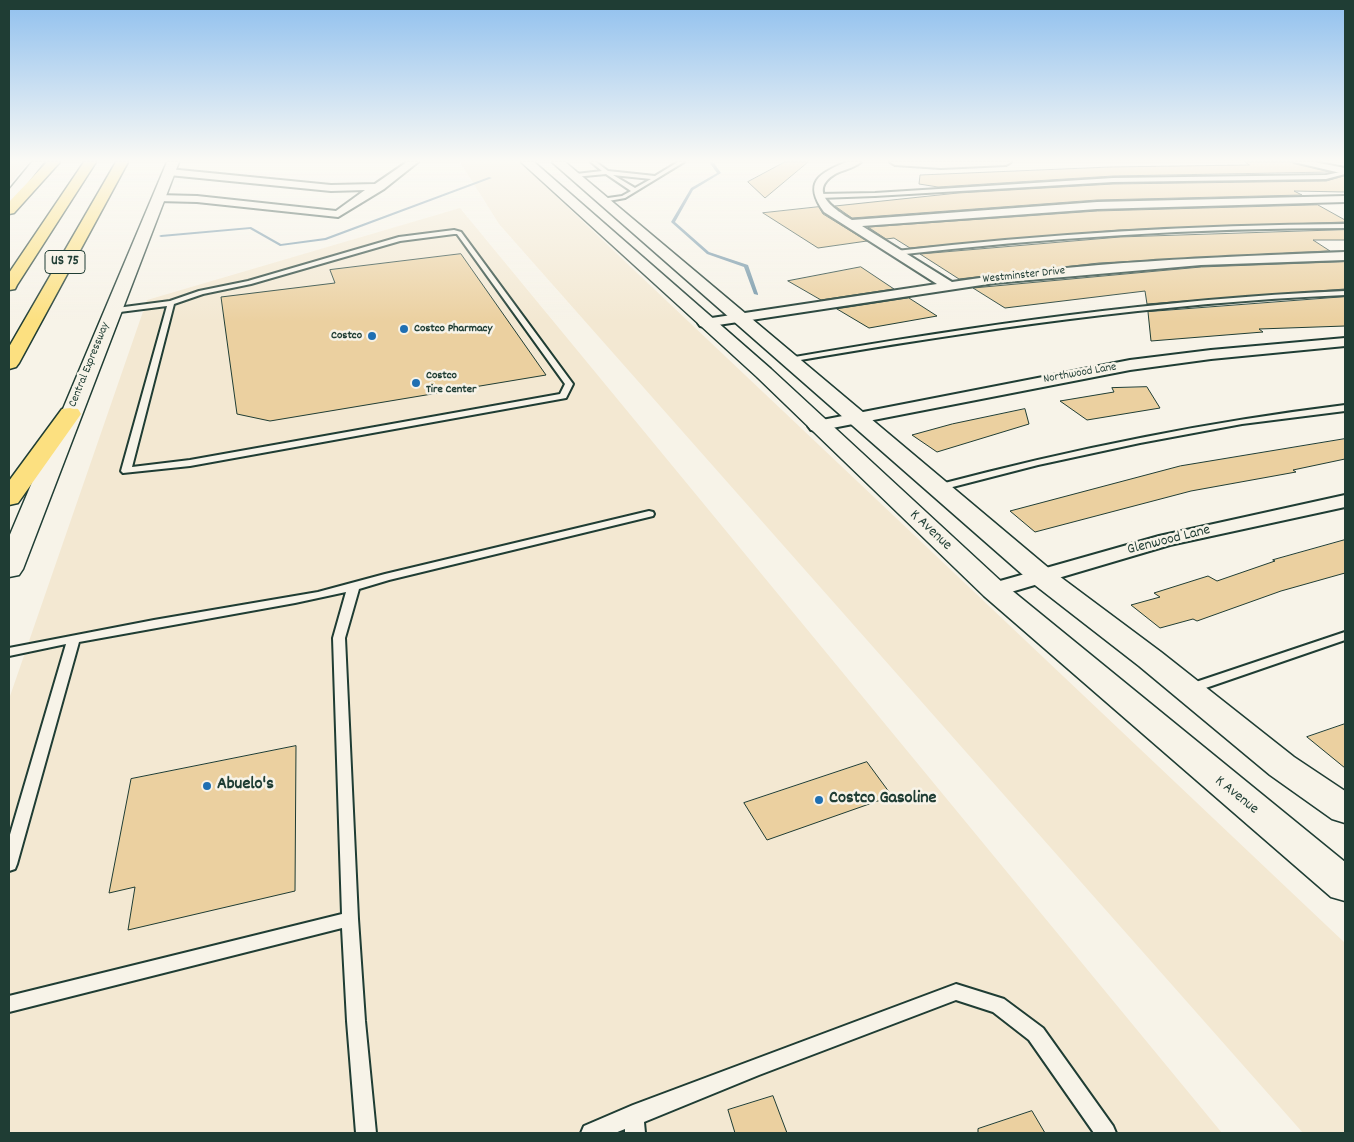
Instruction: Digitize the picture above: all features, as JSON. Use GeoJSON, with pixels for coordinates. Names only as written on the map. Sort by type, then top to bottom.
{"type":"FeatureCollection","features":[{"type":"Feature","properties":{"kind":"highway","name":"US 75"},"geometry":{"type":"LineString","coordinates":[[9,285],[55,215]]}},
{"type":"Feature","properties":{"kind":"highway","name":"US 75"},"geometry":{"type":"LineString","coordinates":[[9,362],[92,215]]}},
{"type":"Feature","properties":{"kind":"highway"},"geometry":{"type":"LineString","coordinates":[[9,498],[70,414]]}},
{"type":"Feature","properties":{"kind":"main road","name":"Central Expressway"},"geometry":{"type":"LineString","coordinates":[[9,569],[151,215]]}},
{"type":"Feature","properties":{"kind":"main road","name":"K Avenue"},"geometry":{"type":"LineString","coordinates":[[609,215],[705,323],[764,373],[994,590],[1214,777],[1344,882]]}},
{"type":"Feature","properties":{"kind":"main road","name":"K Avenue"},"geometry":{"type":"LineString","coordinates":[[621,215],[1041,576],[1188,689],[1282,766],[1345,809]]}},
{"type":"Feature","properties":{"kind":"street"},"geometry":{"type":"LineString","coordinates":[[836,215],[948,285]]}},
{"type":"Feature","properties":{"kind":"street"},"geometry":{"type":"LineString","coordinates":[[850,224],[955,215]]}},
{"type":"Feature","properties":{"kind":"street","name":"Westminster Drive"},"geometry":{"type":"LineString","coordinates":[[705,323],[948,285],[1089,270],[1202,261],[1345,256]]}},
{"type":"Feature","properties":{"kind":"street","name":"Northwood Lane"},"geometry":{"type":"LineString","coordinates":[[818,426],[994,389],[1132,365],[1234,352],[1345,342]]}},
{"type":"Feature","properties":{"kind":"street","name":"Glenwood Lane"},"geometry":{"type":"LineString","coordinates":[[994,590],[1166,540],[1345,501]]}},
{"type":"Feature","properties":{"kind":"lane"},"geometry":{"type":"LineString","coordinates":[[896,253],[1030,239],[1125,232],[1345,226]]}},
{"type":"Feature","properties":{"kind":"lane"},"geometry":{"type":"LineString","coordinates":[[112,311],[171,303],[201,292],[249,283],[399,239],[454,232],[459,233],[569,384],[562,396],[190,463],[126,471],[171,303]]}},
{"type":"Feature","properties":{"kind":"lane"},"geometry":{"type":"LineString","coordinates":[[789,360],[1006,323],[1085,313],[1181,303],[1345,293]]}},
{"type":"Feature","properties":{"kind":"lane"},"geometry":{"type":"LineString","coordinates":[[938,488],[1142,438],[1228,423],[1345,408]]}},
{"type":"Feature","properties":{"kind":"lane"},"geometry":{"type":"LineString","coordinates":[[9,652],[353,588],[385,577],[649,514]]}},
{"type":"Feature","properties":{"kind":"lane"},"geometry":{"type":"LineString","coordinates":[[353,588],[339,638],[350,919],[356,1021],[366,1133]]}},
{"type":"Feature","properties":{"kind":"lane"},"geometry":{"type":"LineString","coordinates":[[1188,689],[1345,636]]}},
{"type":"Feature","properties":{"kind":"lane"},"geometry":{"type":"LineString","coordinates":[[9,864],[74,639]]}},
{"type":"Feature","properties":{"kind":"lane"},"geometry":{"type":"LineString","coordinates":[[9,1004],[350,919]]}},
{"type":"Feature","properties":{"kind":"lane"},"geometry":{"type":"LineString","coordinates":[[591,1133],[634,1124],[956,992],[998,1005],[1036,1034],[1106,1133]]}},
{"type":"Feature","properties":{"kind":"shaded area"},"geometry":{"type":"Polygon","coordinates":[[[435,215],[466,215],[1222,1133],[9,1133],[9,699],[147,300],[435,215]]]}},
{"type":"Feature","properties":{"kind":"shaded area"},"geometry":{"type":"Polygon","coordinates":[[[494,215],[576,215],[1345,943],[1345,1133],[1303,1133],[499,224],[494,215]]]}},
{"type":"Feature","properties":{"kind":"building"},"geometry":{"type":"Polygon","coordinates":[[[767,215],[825,215],[867,241],[818,248],[767,215]]]}},
{"type":"Feature","properties":{"kind":"building"},"geometry":{"type":"Polygon","coordinates":[[[848,215],[889,215],[852,218],[848,215]]]}},
{"type":"Feature","properties":{"kind":"building"},"geometry":{"type":"Polygon","coordinates":[[[1036,215],[1337,215],[1345,220],[1345,222],[1120,230],[910,248],[894,238],[886,239],[868,227],[1036,215]]]}},
{"type":"Feature","properties":{"kind":"building"},"geometry":{"type":"Polygon","coordinates":[[[1345,230],[1345,240],[1313,240],[1330,251],[1099,263],[959,279],[920,254],[1120,237],[1345,230]]]}},
{"type":"Feature","properties":{"kind":"building","name":"Costco"},"geometry":{"type":"Polygon","coordinates":[[[461,254],[546,375],[270,421],[237,414],[221,297],[335,283],[330,270],[461,254]]]}},
{"type":"Feature","properties":{"kind":"building"},"geometry":{"type":"Polygon","coordinates":[[[1345,262],[1345,289],[1147,304],[1145,291],[1005,308],[973,288],[1201,267],[1345,262]]]}},
{"type":"Feature","properties":{"kind":"building"},"geometry":{"type":"Polygon","coordinates":[[[861,267],[894,289],[821,300],[788,281],[861,267]]]}},
{"type":"Feature","properties":{"kind":"building"},"geometry":{"type":"Polygon","coordinates":[[[1345,297],[1345,326],[1259,329],[1263,332],[1151,341],[1148,312],[1345,297]]]}},
{"type":"Feature","properties":{"kind":"building"},"geometry":{"type":"Polygon","coordinates":[[[909,298],[937,316],[869,328],[837,309],[909,298]]]}},
{"type":"Feature","properties":{"kind":"building"},"geometry":{"type":"Polygon","coordinates":[[[1147,387],[1160,408],[1087,420],[1060,401],[1114,392],[1112,388],[1147,387]]]}},
{"type":"Feature","properties":{"kind":"building"},"geometry":{"type":"Polygon","coordinates":[[[1025,409],[1029,424],[937,452],[912,435],[952,424],[1025,409]]]}},
{"type":"Feature","properties":{"kind":"building"},"geometry":{"type":"Polygon","coordinates":[[[1345,439],[1345,459],[1293,470],[1296,472],[1191,491],[1035,532],[1010,511],[1180,466],[1345,439]]]}},
{"type":"Feature","properties":{"kind":"building"},"geometry":{"type":"Polygon","coordinates":[[[1345,540],[1345,573],[1281,591],[1197,621],[1193,619],[1160,628],[1131,605],[1160,597],[1154,593],[1208,576],[1217,581],[1275,561],[1273,560],[1345,540]]]}},
{"type":"Feature","properties":{"kind":"building"},"geometry":{"type":"Polygon","coordinates":[[[1345,724],[1345,768],[1307,737],[1345,724]]]}},
{"type":"Feature","properties":{"kind":"building"},"geometry":{"type":"Polygon","coordinates":[[[296,746],[295,891],[128,930],[135,887],[109,893],[131,779],[296,746]]]}},
{"type":"Feature","properties":{"kind":"building","name":"Costco Gasoline"},"geometry":{"type":"Polygon","coordinates":[[[867,762],[892,796],[767,840],[744,803],[867,762]]]}},
{"type":"Feature","properties":{"kind":"building"},"geometry":{"type":"Polygon","coordinates":[[[773,1096],[787,1133],[735,1133],[728,1110],[773,1096]]]}},
{"type":"Feature","properties":{"kind":"building"},"geometry":{"type":"Polygon","coordinates":[[[1032,1111],[1045,1133],[978,1133],[978,1129],[1032,1111]]]}},
{"type":"Feature","properties":{"kind":"waterway"},"geometry":{"type":"LineString","coordinates":[[161,236],[251,228],[280,245],[326,239],[390,215]]}},
{"type":"Feature","properties":{"kind":"waterway"},"geometry":{"type":"LineString","coordinates":[[677,215],[673,222],[708,253],[746,266],[756,294]]}},
{"type":"Feature","properties":{"kind":"place","name":"Costco Pharmacy"},"geometry":{"type":"Point","coordinates":[404,329]}},
{"type":"Feature","properties":{"kind":"place","name":"Costco"},"geometry":{"type":"Point","coordinates":[372,336]}},
{"type":"Feature","properties":{"kind":"place","name":"Costco Tire Center"},"geometry":{"type":"Point","coordinates":[416,383]}},
{"type":"Feature","properties":{"kind":"place","name":"Abuelo's"},"geometry":{"type":"Point","coordinates":[207,786]}},
{"type":"Feature","properties":{"kind":"place","name":"Costco Gasoline"},"geometry":{"type":"Point","coordinates":[819,800]}}]}
